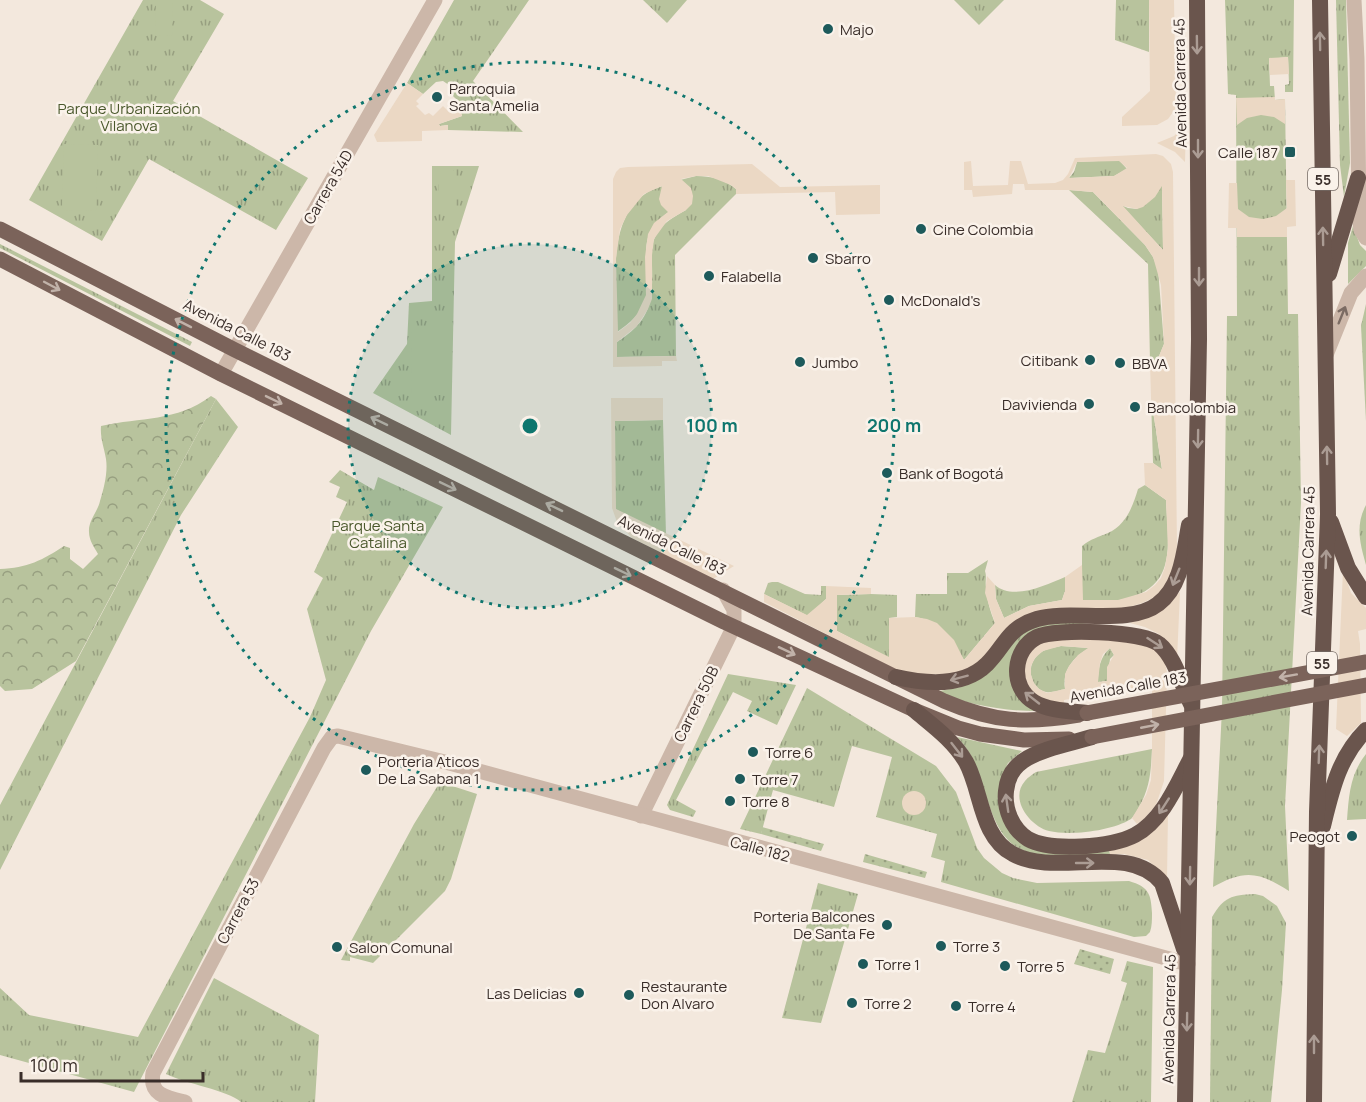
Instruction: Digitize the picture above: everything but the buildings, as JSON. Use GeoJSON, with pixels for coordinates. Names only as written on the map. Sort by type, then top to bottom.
{"type":"FeatureCollection","features":[{"type":"Feature","properties":{"kind":"highway","name":"Avenida Carrera 45"},"geometry":{"type":"LineString","coordinates":[[1185,1102],[1198,480],[1197,0]]}},
{"type":"Feature","properties":{"kind":"highway","name":"Avenida Carrera 45"},"geometry":{"type":"LineString","coordinates":[[1314,1102],[1316,857],[1328,514],[1320,0]]}},
{"type":"Feature","properties":{"kind":"highway"},"geometry":{"type":"LineString","coordinates":[[1324,289],[1358,178]]}},
{"type":"Feature","properties":{"kind":"highway"},"geometry":{"type":"LineString","coordinates":[[896,676],[926,682],[958,679],[980,670],[988,663],[1009,634],[1036,619],[1129,614],[1148,610],[1158,604],[1167,595],[1178,574],[1198,480]]}},
{"type":"Feature","properties":{"kind":"highway"},"geometry":{"type":"LineString","coordinates":[[1328,514],[1348,568],[1366,597]]}},
{"type":"Feature","properties":{"kind":"highway"},"geometry":{"type":"LineString","coordinates":[[1088,713],[1042,705],[1032,701],[1025,693],[1017,674],[1022,651],[1029,642],[1054,633],[1134,634],[1148,638],[1167,653],[1194,711]]}},
{"type":"Feature","properties":{"kind":"highway"},"geometry":{"type":"LineString","coordinates":[[914,711],[941,732],[962,756],[994,838],[1010,853],[1039,862],[1123,863],[1145,868],[1157,876],[1166,890],[1188,964]]}},
{"type":"Feature","properties":{"kind":"highway"},"geometry":{"type":"LineString","coordinates":[[1316,857],[1334,781],[1347,752],[1366,730]]}},
{"type":"Feature","properties":{"kind":"highway"},"geometry":{"type":"LineString","coordinates":[[1092,737],[1032,756],[1014,769],[1007,781],[1006,807],[1010,820],[1018,831],[1029,839],[1059,846],[1087,846],[1118,841],[1136,835],[1156,818],[1172,794],[1193,754]]}},
{"type":"Feature","properties":{"kind":"main road","name":"Avenida Calle 183"},"geometry":{"type":"LineString","coordinates":[[0,229],[235,350],[944,701],[988,716],[1031,721],[1088,713],[1366,662]]}},
{"type":"Feature","properties":{"kind":"main road"},"geometry":{"type":"LineString","coordinates":[[0,259],[221,374],[734,626],[914,711],[958,729],[1001,738],[1061,740],[1092,737],[1366,685]]}},
{"type":"Feature","properties":{"kind":"street","name":"Carrera 54D"},"geometry":{"type":"LineString","coordinates":[[221,374],[435,0]]}},
{"type":"Feature","properties":{"kind":"street"},"geometry":{"type":"LineString","coordinates":[[1354,0],[1359,222],[1366,238]]}},
{"type":"Feature","properties":{"kind":"street"},"geometry":{"type":"LineString","coordinates":[[1325,358],[1351,293],[1366,276]]}},
{"type":"Feature","properties":{"kind":"street"},"geometry":{"type":"LineString","coordinates":[[723,590],[734,610],[734,626]]}},
{"type":"Feature","properties":{"kind":"street","name":"Carrera 50B"},"geometry":{"type":"LineString","coordinates":[[641,816],[734,626]]}},
{"type":"Feature","properties":{"kind":"street","name":"Calle 182"},"geometry":{"type":"LineString","coordinates":[[332,737],[338,736],[399,750],[1188,964]]}},
{"type":"Feature","properties":{"kind":"street","name":"Carrera 53"},"geometry":{"type":"LineString","coordinates":[[185,1102],[164,1097],[157,1092],[153,1087],[153,1072],[318,758],[332,737]]}},
{"type":"Feature","properties":{"kind":"green space","name":"Parque Urbanización Vilanova"},"geometry":{"type":"Polygon","coordinates":[[[143,0],[200,0],[224,14],[173,101],[308,178],[276,230],[149,159],[102,241],[29,200],[143,0]]]}},
{"type":"Feature","properties":{"kind":"green space"},"geometry":{"type":"Polygon","coordinates":[[[454,0],[529,0],[473,81],[523,132],[448,130],[448,125],[440,126],[439,124],[462,116],[459,102],[451,94],[452,87],[443,81],[436,82],[423,94],[407,83],[454,0]]]}},
{"type":"Feature","properties":{"kind":"green space"},"geometry":{"type":"Polygon","coordinates":[[[643,0],[687,0],[667,23],[643,0]]]}},
{"type":"Feature","properties":{"kind":"green space"},"geometry":{"type":"Polygon","coordinates":[[[954,0],[1004,0],[979,25],[954,0]]]}},
{"type":"Feature","properties":{"kind":"green space"},"geometry":{"type":"Polygon","coordinates":[[[1116,0],[1149,0],[1149,52],[1115,40],[1116,0]]]}},
{"type":"Feature","properties":{"kind":"green space"},"geometry":{"type":"Polygon","coordinates":[[[1225,0],[1294,0],[1293,92],[1285,92],[1285,85],[1289,84],[1288,57],[1269,59],[1270,86],[1274,86],[1275,100],[1285,99],[1288,314],[1298,314],[1301,503],[1285,806],[1289,891],[1269,880],[1252,875],[1234,877],[1213,887],[1222,709],[1227,316],[1237,316],[1236,95],[1228,94],[1225,0]]]}},
{"type":"Feature","properties":{"kind":"green space"},"geometry":{"type":"Polygon","coordinates":[[[1336,0],[1346,0],[1350,163],[1344,197],[1340,165],[1336,0]]]}},
{"type":"Feature","properties":{"kind":"green space"},"geometry":{"type":"Polygon","coordinates":[[[156,2],[173,2],[172,36],[155,35],[156,2]]]}},
{"type":"Feature","properties":{"kind":"green space"},"geometry":{"type":"Polygon","coordinates":[[[64,144],[98,145],[96,211],[62,210],[64,144]]]}},
{"type":"Feature","properties":{"kind":"green space"},"geometry":{"type":"Polygon","coordinates":[[[1119,160],[1127,169],[1114,176],[1069,178],[1077,162],[1119,160]]]}},
{"type":"Feature","properties":{"kind":"green space"},"geometry":{"type":"Polygon","coordinates":[[[432,166],[479,166],[455,242],[451,435],[373,393],[407,344],[409,303],[432,301],[432,166]]]}},
{"type":"Feature","properties":{"kind":"green space"},"geometry":{"type":"Polygon","coordinates":[[[439,171],[456,171],[456,210],[439,210],[439,171]]]}},
{"type":"Feature","properties":{"kind":"green space"},"geometry":{"type":"Polygon","coordinates":[[[696,176],[722,180],[736,189],[736,194],[675,255],[676,356],[617,357],[617,342],[637,326],[648,309],[652,290],[652,251],[655,237],[664,224],[686,210],[680,180],[696,176]]]}},
{"type":"Feature","properties":{"kind":"green space"},"geometry":{"type":"Polygon","coordinates":[[[1162,184],[1163,250],[1121,205],[1137,209],[1162,184]]]}},
{"type":"Feature","properties":{"kind":"green space"},"geometry":{"type":"Polygon","coordinates":[[[663,186],[669,212],[658,221],[647,241],[646,297],[635,317],[617,332],[616,257],[624,221],[633,206],[645,194],[663,186]]]}},
{"type":"Feature","properties":{"kind":"green space"},"geometry":{"type":"Polygon","coordinates":[[[1069,190],[1093,192],[1145,245],[1153,257],[1158,269],[1164,344],[1157,361],[1150,362],[1148,264],[1069,190]]]}},
{"type":"Feature","properties":{"kind":"green space"},"geometry":{"type":"Polygon","coordinates":[[[1353,226],[1360,245],[1366,251],[1366,266],[1348,284],[1348,243],[1353,226]]]}},
{"type":"Feature","properties":{"kind":"green space"},"geometry":{"type":"Polygon","coordinates":[[[0,244],[192,342],[190,346],[0,248],[0,244]]]}},
{"type":"Feature","properties":{"kind":"green space"},"geometry":{"type":"Polygon","coordinates":[[[1366,304],[1366,421],[1361,326],[1366,304]]]}},
{"type":"Feature","properties":{"kind":"green space"},"geometry":{"type":"Polygon","coordinates":[[[411,330],[445,330],[445,395],[412,395],[411,330]]]}},
{"type":"Feature","properties":{"kind":"green space"},"geometry":{"type":"Polygon","coordinates":[[[211,396],[216,399],[76,661],[32,689],[5,691],[0,686],[0,569],[34,562],[64,546],[70,548],[70,559],[83,569],[98,554],[89,532],[90,524],[99,505],[106,475],[101,426],[171,415],[211,396]]]}},
{"type":"Feature","properties":{"kind":"green space"},"geometry":{"type":"Polygon","coordinates":[[[1151,398],[1162,470],[1153,463],[1151,398]]]}},
{"type":"Feature","properties":{"kind":"green space"},"geometry":{"type":"Polygon","coordinates":[[[216,399],[238,427],[181,515],[0,870],[0,805],[216,399]]]}},
{"type":"Feature","properties":{"kind":"green space"},"geometry":{"type":"Polygon","coordinates":[[[663,420],[666,535],[615,509],[615,421],[663,420]]]}},
{"type":"Feature","properties":{"kind":"green space","name":"Parque Santa Catalina"},"geometry":{"type":"Polygon","coordinates":[[[340,470],[374,490],[378,477],[443,507],[371,631],[134,1092],[0,1055],[0,988],[29,1015],[138,1037],[310,717],[326,680],[307,609],[323,578],[314,572],[347,502],[336,497],[340,487],[329,482],[340,470]]]}},
{"type":"Feature","properties":{"kind":"green space"},"geometry":{"type":"Polygon","coordinates":[[[1145,485],[1166,500],[1168,549],[1166,564],[1161,576],[1152,586],[1139,594],[1120,600],[1082,600],[1082,546],[1120,525],[1131,508],[1138,489],[1145,485]]]}},
{"type":"Feature","properties":{"kind":"green space"},"geometry":{"type":"Polygon","coordinates":[[[1366,505],[1366,565],[1360,542],[1360,527],[1366,505]]]}},
{"type":"Feature","properties":{"kind":"green space"},"geometry":{"type":"Polygon","coordinates":[[[988,560],[985,571],[986,592],[995,623],[964,660],[940,627],[925,619],[915,617],[916,594],[947,594],[947,573],[968,573],[988,560]]]}},
{"type":"Feature","properties":{"kind":"green space"},"geometry":{"type":"Polygon","coordinates":[[[1065,577],[1065,591],[1062,600],[1029,606],[1004,618],[996,599],[995,585],[1002,590],[1020,592],[1065,577]]]}},
{"type":"Feature","properties":{"kind":"green space"},"geometry":{"type":"Polygon","coordinates":[[[778,582],[805,594],[821,595],[821,586],[826,586],[826,599],[808,616],[764,594],[768,583],[778,582]]]}},
{"type":"Feature","properties":{"kind":"green space"},"geometry":{"type":"Polygon","coordinates":[[[837,595],[897,595],[897,617],[889,618],[889,658],[837,631],[837,595]]]}},
{"type":"Feature","properties":{"kind":"green space"},"geometry":{"type":"Polygon","coordinates":[[[1130,619],[1039,628],[1026,635],[1014,651],[1036,711],[984,706],[934,692],[961,687],[1017,636],[1037,624],[1130,619]]]}},
{"type":"Feature","properties":{"kind":"green space"},"geometry":{"type":"Polygon","coordinates":[[[1061,646],[1089,648],[1078,656],[1067,670],[1065,689],[1046,692],[1034,683],[1031,667],[1041,652],[1061,646]]]}},
{"type":"Feature","properties":{"kind":"green space"},"geometry":{"type":"Polygon","coordinates":[[[1110,648],[1114,655],[1110,659],[1107,681],[1098,682],[1100,664],[1110,648]]]}},
{"type":"Feature","properties":{"kind":"green space"},"geometry":{"type":"Polygon","coordinates":[[[728,674],[796,685],[777,725],[747,711],[752,701],[733,692],[676,800],[696,811],[693,817],[670,810],[667,805],[728,674]]]}},
{"type":"Feature","properties":{"kind":"green space"},"geometry":{"type":"Polygon","coordinates":[[[807,688],[936,766],[956,792],[977,848],[984,858],[1002,873],[1037,883],[1129,881],[1136,883],[1150,896],[1152,925],[1150,932],[1146,936],[1134,937],[941,882],[945,861],[931,857],[937,834],[876,817],[892,757],[852,746],[834,807],[773,790],[761,834],[740,829],[807,688]]]}},
{"type":"Feature","properties":{"kind":"green space"},"geometry":{"type":"Polygon","coordinates":[[[957,737],[1022,751],[1008,763],[1002,776],[1011,832],[1109,849],[1110,854],[1042,855],[1017,847],[1008,840],[997,824],[975,764],[957,737]]]}},
{"type":"Feature","properties":{"kind":"green space"},"geometry":{"type":"Polygon","coordinates":[[[1152,749],[1146,793],[1131,819],[1123,823],[1091,831],[1068,833],[1049,831],[1035,824],[1024,811],[1019,796],[1021,788],[1026,780],[1036,772],[1152,749]]]}},
{"type":"Feature","properties":{"kind":"green space"},"geometry":{"type":"Polygon","coordinates":[[[1366,754],[1366,819],[1347,820],[1353,777],[1366,754]]]}},
{"type":"Feature","properties":{"kind":"green space"},"geometry":{"type":"Polygon","coordinates":[[[440,782],[477,794],[451,879],[445,891],[373,963],[350,957],[350,961],[341,960],[414,824],[440,782]]]}},
{"type":"Feature","properties":{"kind":"green space"},"geometry":{"type":"Polygon","coordinates":[[[762,827],[824,844],[821,851],[761,834],[762,827]]]}},
{"type":"Feature","properties":{"kind":"green space"},"geometry":{"type":"Polygon","coordinates":[[[865,854],[927,872],[925,878],[863,862],[865,854]]]}},
{"type":"Feature","properties":{"kind":"green space"},"geometry":{"type":"Polygon","coordinates":[[[818,883],[858,894],[821,1023],[782,1018],[818,883]]]}},
{"type":"Feature","properties":{"kind":"green space"},"geometry":{"type":"Polygon","coordinates":[[[1255,894],[1263,896],[1277,906],[1286,923],[1271,1102],[1210,1102],[1212,917],[1220,905],[1229,898],[1255,894]]]}},
{"type":"Feature","properties":{"kind":"green space"},"geometry":{"type":"Polygon","coordinates":[[[1080,949],[1114,959],[1110,974],[1074,964],[1080,949]]]}},
{"type":"Feature","properties":{"kind":"green space"},"geometry":{"type":"Polygon","coordinates":[[[1127,961],[1153,967],[1151,1102],[1072,1102],[1088,1050],[1105,1053],[1127,983],[1121,981],[1127,961]]]}},
{"type":"Feature","properties":{"kind":"green space"},"geometry":{"type":"Polygon","coordinates":[[[214,978],[319,1035],[315,1102],[241,1102],[226,1094],[166,1074],[214,978]]]}},
{"type":"Feature","properties":{"kind":"shaded area"},"geometry":{"type":"Polygon","coordinates":[[[1149,0],[1174,0],[1176,108],[1168,119],[1157,125],[1122,126],[1122,117],[1150,91],[1149,0]]]}},
{"type":"Feature","properties":{"kind":"shaded area"},"geometry":{"type":"Polygon","coordinates":[[[1288,57],[1289,74],[1270,75],[1269,58],[1288,57]]]}},
{"type":"Feature","properties":{"kind":"shaded area"},"geometry":{"type":"Polygon","coordinates":[[[407,83],[423,94],[416,101],[419,104],[416,106],[425,115],[429,113],[433,116],[443,106],[449,112],[459,102],[462,116],[439,124],[440,126],[448,125],[448,130],[422,131],[422,141],[377,142],[374,135],[407,83]]]}},
{"type":"Feature","properties":{"kind":"shaded area"},"geometry":{"type":"Polygon","coordinates":[[[1275,97],[1275,100],[1285,99],[1285,124],[1274,117],[1261,115],[1247,118],[1237,125],[1236,98],[1275,97]]]}},
{"type":"Feature","properties":{"kind":"shaded area"},"geometry":{"type":"Polygon","coordinates":[[[1185,125],[1185,162],[1175,152],[1157,143],[1174,136],[1185,125]]]}},
{"type":"Feature","properties":{"kind":"shaded area"},"geometry":{"type":"Polygon","coordinates":[[[1156,154],[1163,156],[1171,164],[1173,172],[1177,550],[1174,568],[1167,584],[1157,596],[1126,608],[1056,608],[962,674],[904,674],[764,602],[764,594],[807,615],[826,599],[826,586],[871,588],[871,594],[837,595],[837,631],[889,657],[889,618],[927,619],[937,623],[954,640],[964,660],[995,623],[985,593],[987,576],[995,585],[996,599],[1004,618],[1029,606],[1062,600],[1065,591],[1065,577],[1082,565],[1083,600],[1118,600],[1146,592],[1161,578],[1165,567],[1168,549],[1166,500],[1145,485],[1144,463],[1153,463],[1162,469],[1151,398],[1150,362],[1157,361],[1164,344],[1161,285],[1153,257],[1145,245],[1093,192],[1025,190],[1024,184],[1013,184],[1012,194],[973,197],[972,190],[964,190],[964,162],[971,161],[973,186],[1008,185],[1010,161],[1021,161],[1028,184],[1055,183],[1063,180],[1068,174],[1075,158],[1156,154]],[[1119,161],[1077,162],[1069,178],[1114,176],[1127,168],[1119,161]],[[1162,186],[1155,197],[1143,207],[1137,209],[1123,206],[1163,250],[1162,186]]]}},
{"type":"Feature","properties":{"kind":"shaded area"},"geometry":{"type":"Polygon","coordinates":[[[752,164],[780,187],[880,185],[880,214],[836,215],[835,192],[736,194],[736,189],[731,185],[708,176],[681,179],[691,188],[692,204],[667,221],[654,239],[652,299],[637,326],[617,342],[617,357],[676,356],[677,361],[662,361],[662,366],[613,367],[613,179],[620,168],[752,164]],[[662,186],[644,194],[627,215],[620,229],[616,259],[618,332],[637,314],[646,295],[645,257],[648,234],[654,223],[668,212],[659,199],[662,186]]]}},
{"type":"Feature","properties":{"kind":"shaded area"},"geometry":{"type":"Polygon","coordinates":[[[1286,180],[1295,180],[1296,226],[1287,227],[1287,237],[1237,237],[1237,228],[1228,228],[1229,183],[1237,183],[1238,209],[1249,217],[1263,219],[1276,216],[1287,208],[1286,180]]]}},
{"type":"Feature","properties":{"kind":"shaded area"},"geometry":{"type":"Polygon","coordinates":[[[611,398],[663,398],[663,420],[615,421],[616,509],[734,566],[713,579],[632,538],[617,522],[612,508],[611,398]]]}},
{"type":"Feature","properties":{"kind":"shaded area"},"geometry":{"type":"Polygon","coordinates":[[[1343,570],[1351,593],[1366,608],[1366,629],[1358,631],[1361,723],[1347,736],[1336,729],[1343,570]]]}},
{"type":"Feature","properties":{"kind":"shaded area"},"geometry":{"type":"Polygon","coordinates":[[[1180,592],[1177,660],[1159,634],[1130,623],[1169,602],[1180,592]]]}},
{"type":"Feature","properties":{"kind":"shaded area"},"geometry":{"type":"Polygon","coordinates":[[[1125,636],[1156,647],[1165,662],[1167,673],[1164,781],[1156,805],[1137,824],[1132,818],[1146,795],[1151,780],[1152,685],[1064,700],[1064,704],[1043,701],[1025,684],[1024,661],[1043,640],[1125,636]],[[1061,646],[1043,651],[1035,658],[1031,666],[1034,683],[1047,693],[1065,689],[1065,674],[1069,666],[1088,648],[1061,646]],[[1110,648],[1103,654],[1098,682],[1107,681],[1107,667],[1114,655],[1110,648]]]}},
{"type":"Feature","properties":{"kind":"shaded area"},"geometry":{"type":"Polygon","coordinates":[[[914,791],[922,795],[926,803],[922,811],[914,815],[906,811],[902,803],[906,795],[914,791]]]}},
{"type":"Feature","properties":{"kind":"shaded area"},"geometry":{"type":"Polygon","coordinates":[[[1168,812],[1167,879],[1148,860],[1124,854],[1110,854],[1109,849],[1168,812]]]}},
{"type":"Feature","properties":{"kind":"place","name":"Majo"},"geometry":{"type":"Point","coordinates":[828,29]}},
{"type":"Feature","properties":{"kind":"place","name":"Parroquia Santa Amelia"},"geometry":{"type":"Point","coordinates":[437,97]}},
{"type":"Feature","properties":{"kind":"place","name":"Calle 187"},"geometry":{"type":"Point","coordinates":[1290,152]}},
{"type":"Feature","properties":{"kind":"place","name":"Cine Colombia"},"geometry":{"type":"Point","coordinates":[921,229]}},
{"type":"Feature","properties":{"kind":"place","name":"Sbarro"},"geometry":{"type":"Point","coordinates":[813,258]}},
{"type":"Feature","properties":{"kind":"place","name":"Falabella"},"geometry":{"type":"Point","coordinates":[709,276]}},
{"type":"Feature","properties":{"kind":"place","name":"McDonald's"},"geometry":{"type":"Point","coordinates":[889,300]}},
{"type":"Feature","properties":{"kind":"place","name":"Citibank"},"geometry":{"type":"Point","coordinates":[1090,360]}},
{"type":"Feature","properties":{"kind":"place","name":"Jumbo"},"geometry":{"type":"Point","coordinates":[800,362]}},
{"type":"Feature","properties":{"kind":"place","name":"BBVA"},"geometry":{"type":"Point","coordinates":[1120,363]}},
{"type":"Feature","properties":{"kind":"place","name":"Davivienda"},"geometry":{"type":"Point","coordinates":[1089,404]}},
{"type":"Feature","properties":{"kind":"place","name":"Bancolombia"},"geometry":{"type":"Point","coordinates":[1135,407]}},
{"type":"Feature","properties":{"kind":"place","name":"Bank of Bogotá"},"geometry":{"type":"Point","coordinates":[887,473]}},
{"type":"Feature","properties":{"kind":"place","name":"Torre 6"},"geometry":{"type":"Point","coordinates":[753,752]}},
{"type":"Feature","properties":{"kind":"place","name":"Porteria Aticos De La Sabana 1"},"geometry":{"type":"Point","coordinates":[366,770]}},
{"type":"Feature","properties":{"kind":"place","name":"Torre 7"},"geometry":{"type":"Point","coordinates":[740,779]}},
{"type":"Feature","properties":{"kind":"place","name":"Torre 8"},"geometry":{"type":"Point","coordinates":[730,801]}},
{"type":"Feature","properties":{"kind":"place","name":"Peogot"},"geometry":{"type":"Point","coordinates":[1352,836]}},
{"type":"Feature","properties":{"kind":"place","name":"Porteria Balcones De Santa Fe"},"geometry":{"type":"Point","coordinates":[887,925]}},
{"type":"Feature","properties":{"kind":"place","name":"Torre 3"},"geometry":{"type":"Point","coordinates":[941,946]}},
{"type":"Feature","properties":{"kind":"place","name":"Salon Comunal"},"geometry":{"type":"Point","coordinates":[337,947]}},
{"type":"Feature","properties":{"kind":"place","name":"Torre 1"},"geometry":{"type":"Point","coordinates":[863,964]}},
{"type":"Feature","properties":{"kind":"place","name":"Torre 5"},"geometry":{"type":"Point","coordinates":[1005,966]}},
{"type":"Feature","properties":{"kind":"place","name":"Las Delicias"},"geometry":{"type":"Point","coordinates":[579,993]}},
{"type":"Feature","properties":{"kind":"place","name":"Restaurante Don Alvaro"},"geometry":{"type":"Point","coordinates":[629,995]}},
{"type":"Feature","properties":{"kind":"place","name":"Torre 2"},"geometry":{"type":"Point","coordinates":[852,1003]}},
{"type":"Feature","properties":{"kind":"place","name":"Torre 4"},"geometry":{"type":"Point","coordinates":[956,1006]}}]}
